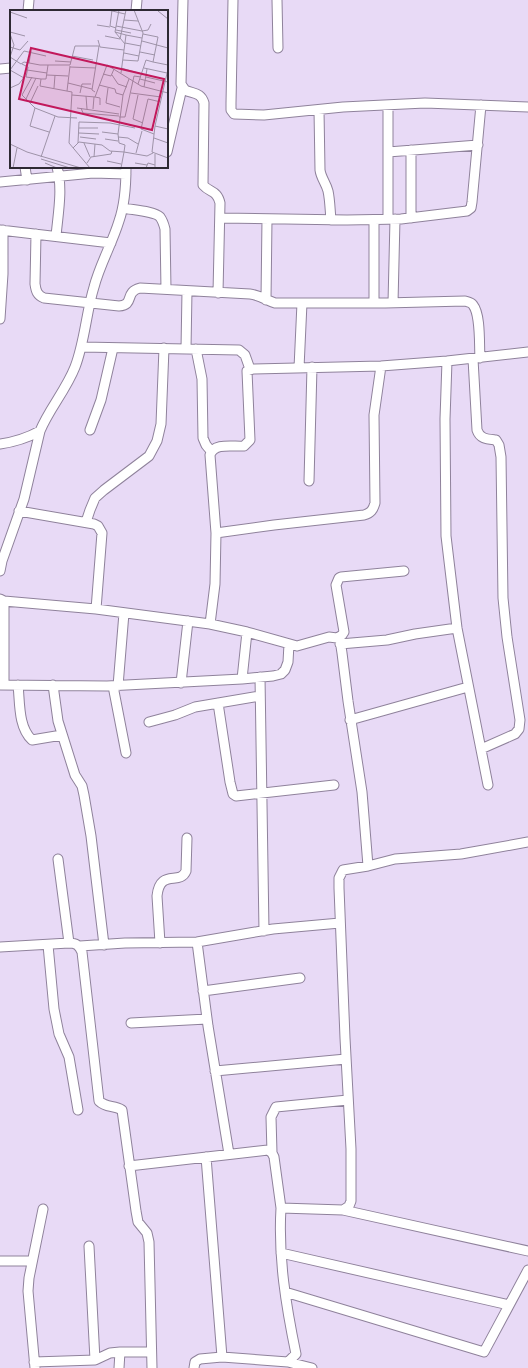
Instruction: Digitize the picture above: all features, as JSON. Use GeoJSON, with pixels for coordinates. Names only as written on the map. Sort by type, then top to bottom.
{"type":"FeatureCollection","features":[{"type":"Feature","properties":{"kind":"street"},"geometry":{"type":"LineString","coordinates":[[28,10],[29,0]]}},
{"type":"Feature","properties":{"kind":"street"},"geometry":{"type":"LineString","coordinates":[[136,10],[138,0]]}},
{"type":"Feature","properties":{"kind":"street"},"geometry":{"type":"LineString","coordinates":[[168,148],[182,88],[183,0]]}},
{"type":"Feature","properties":{"kind":"street"},"geometry":{"type":"LineString","coordinates":[[233,0],[231,110],[234,114],[264,115],[426,102],[528,107]]}},
{"type":"Feature","properties":{"kind":"street"},"geometry":{"type":"LineString","coordinates":[[277,0],[278,48]]}},
{"type":"Feature","properties":{"kind":"street"},"geometry":{"type":"LineString","coordinates":[[0,69],[10,68]]}},
{"type":"Feature","properties":{"kind":"street"},"geometry":{"type":"LineString","coordinates":[[182,88],[189,92],[199,94],[203,99],[203,185],[205,188],[216,194],[219,198],[220,218],[218,293]]}},
{"type":"Feature","properties":{"kind":"street"},"geometry":{"type":"LineString","coordinates":[[388,105],[388,152],[392,219],[394,303]]}},
{"type":"Feature","properties":{"kind":"street"},"geometry":{"type":"LineString","coordinates":[[220,218],[374,220],[411,218],[467,211],[471,208],[481,105]]}},
{"type":"Feature","properties":{"kind":"street"},"geometry":{"type":"LineString","coordinates":[[319,110],[320,170],[329,196],[331,220]]}},
{"type":"Feature","properties":{"kind":"street"},"geometry":{"type":"LineString","coordinates":[[388,152],[478,145]]}},
{"type":"Feature","properties":{"kind":"street"},"geometry":{"type":"LineString","coordinates":[[410,150],[411,218]]}},
{"type":"Feature","properties":{"kind":"street"},"geometry":{"type":"LineString","coordinates":[[25,168],[27,180]]}},
{"type":"Feature","properties":{"kind":"street"},"geometry":{"type":"LineString","coordinates":[[56,236],[60,188],[57,168]]}},
{"type":"Feature","properties":{"kind":"street"},"geometry":{"type":"LineString","coordinates":[[0,182],[126,171],[123,208],[111,243],[98,273],[90,303],[82,348],[68,383],[44,421],[40,431],[24,499],[2,561],[0,571]]}},
{"type":"Feature","properties":{"kind":"street"},"geometry":{"type":"LineString","coordinates":[[123,208],[154,214],[160,217],[165,229],[166,289]]}},
{"type":"Feature","properties":{"kind":"street"},"geometry":{"type":"LineString","coordinates":[[266,300],[267,219]]}},
{"type":"Feature","properties":{"kind":"street"},"geometry":{"type":"LineString","coordinates":[[374,220],[374,303]]}},
{"type":"Feature","properties":{"kind":"street"},"geometry":{"type":"LineString","coordinates":[[0,319],[3,274],[1,230],[111,243]]}},
{"type":"Feature","properties":{"kind":"street"},"geometry":{"type":"LineString","coordinates":[[36,234],[36,293],[44,298],[124,306],[128,304],[131,293],[134,289],[140,288],[250,294],[258,295],[275,303],[394,303],[455,300],[465,300],[472,303],[478,318],[476,358],[477,430],[479,435],[484,439],[496,440],[499,444],[501,456],[504,598],[507,637],[520,720],[519,729],[515,734],[481,749]]}},
{"type":"Feature","properties":{"kind":"street"},"geometry":{"type":"LineString","coordinates":[[186,348],[187,291]]}},
{"type":"Feature","properties":{"kind":"street"},"geometry":{"type":"LineString","coordinates":[[299,368],[302,303]]}},
{"type":"Feature","properties":{"kind":"street"},"geometry":{"type":"LineString","coordinates":[[82,348],[196,348],[239,350],[245,355],[250,370]]}},
{"type":"Feature","properties":{"kind":"street"},"geometry":{"type":"LineString","coordinates":[[90,430],[101,400],[113,348]]}},
{"type":"Feature","properties":{"kind":"street"},"geometry":{"type":"LineString","coordinates":[[86,522],[95,498],[149,456],[157,441],[161,424],[164,348]]}},
{"type":"Feature","properties":{"kind":"street"},"geometry":{"type":"LineString","coordinates":[[196,348],[202,379],[203,438],[211,451],[210,460],[216,533],[214,584],[210,624]]}},
{"type":"Feature","properties":{"kind":"street"},"geometry":{"type":"LineString","coordinates":[[250,370],[381,366],[447,361],[528,352]]}},
{"type":"Feature","properties":{"kind":"street"},"geometry":{"type":"LineString","coordinates":[[447,361],[445,419],[446,536],[457,628],[488,785]]}},
{"type":"Feature","properties":{"kind":"street"},"geometry":{"type":"LineString","coordinates":[[216,533],[364,515],[373,509],[374,415],[381,366]]}},
{"type":"Feature","properties":{"kind":"street"},"geometry":{"type":"LineString","coordinates":[[309,481],[312,367]]}},
{"type":"Feature","properties":{"kind":"street"},"geometry":{"type":"LineString","coordinates":[[211,451],[219,447],[244,446],[248,444],[250,440],[247,375],[248,371],[250,370]]}},
{"type":"Feature","properties":{"kind":"street"},"geometry":{"type":"LineString","coordinates":[[0,444],[27,438],[40,431]]}},
{"type":"Feature","properties":{"kind":"street"},"geometry":{"type":"LineString","coordinates":[[19,512],[86,522],[98,526],[102,533],[96,609]]}},
{"type":"Feature","properties":{"kind":"street"},"geometry":{"type":"LineString","coordinates":[[368,866],[362,792],[339,641],[344,632],[336,585],[338,578],[341,577],[404,571]]}},
{"type":"Feature","properties":{"kind":"street"},"geometry":{"type":"LineString","coordinates":[[289,644],[288,662],[285,670],[281,674],[273,676],[116,686],[2,685],[2,600],[124,612],[210,624],[247,632],[297,646],[329,638],[339,641],[381,641],[457,628]]}},
{"type":"Feature","properties":{"kind":"street"},"geometry":{"type":"LineString","coordinates":[[124,612],[116,686],[126,752]]}},
{"type":"Feature","properties":{"kind":"street"},"geometry":{"type":"LineString","coordinates":[[181,683],[188,621]]}},
{"type":"Feature","properties":{"kind":"street"},"geometry":{"type":"LineString","coordinates":[[242,679],[247,632]]}},
{"type":"Feature","properties":{"kind":"street"},"geometry":{"type":"LineString","coordinates":[[260,677],[264,931]]}},
{"type":"Feature","properties":{"kind":"street"},"geometry":{"type":"LineString","coordinates":[[18,685],[22,720],[28,737],[32,740],[38,740],[62,735]]}},
{"type":"Feature","properties":{"kind":"street"},"geometry":{"type":"LineString","coordinates":[[53,685],[56,714],[75,775],[82,786],[84,795],[91,836],[104,945]]}},
{"type":"Feature","properties":{"kind":"street"},"geometry":{"type":"LineString","coordinates":[[350,720],[468,687]]}},
{"type":"Feature","properties":{"kind":"street"},"geometry":{"type":"LineString","coordinates":[[149,722],[175,715],[195,707],[260,696]]}},
{"type":"Feature","properties":{"kind":"street"},"geometry":{"type":"LineString","coordinates":[[218,703],[233,794],[236,796],[262,794],[334,784]]}},
{"type":"Feature","properties":{"kind":"street"},"geometry":{"type":"LineString","coordinates":[[160,943],[157,896],[158,888],[162,882],[184,875],[186,871],[187,838]]}},
{"type":"Feature","properties":{"kind":"street"},"geometry":{"type":"LineString","coordinates":[[343,1210],[349,1206],[352,1189],[340,924],[339,878],[343,870],[368,866],[395,859],[461,854],[528,842]]}},
{"type":"Feature","properties":{"kind":"street"},"geometry":{"type":"LineString","coordinates":[[58,859],[69,943]]}},
{"type":"Feature","properties":{"kind":"street"},"geometry":{"type":"LineString","coordinates":[[0,947],[69,943],[75,943],[80,946],[197,942],[264,931],[340,924]]}},
{"type":"Feature","properties":{"kind":"street"},"geometry":{"type":"LineString","coordinates":[[197,942],[207,1019],[229,1154]]}},
{"type":"Feature","properties":{"kind":"street"},"geometry":{"type":"LineString","coordinates":[[48,945],[54,1009],[59,1034],[70,1057],[78,1110]]}},
{"type":"Feature","properties":{"kind":"street"},"geometry":{"type":"LineString","coordinates":[[80,946],[82,952],[99,1101],[107,1107],[117,1107],[122,1110],[138,1222],[147,1232],[149,1242],[152,1368]]}},
{"type":"Feature","properties":{"kind":"street"},"geometry":{"type":"LineString","coordinates":[[203,991],[300,978]]}},
{"type":"Feature","properties":{"kind":"street"},"geometry":{"type":"LineString","coordinates":[[131,1023],[207,1019]]}},
{"type":"Feature","properties":{"kind":"street"},"geometry":{"type":"LineString","coordinates":[[215,1071],[346,1059]]}},
{"type":"Feature","properties":{"kind":"street"},"geometry":{"type":"LineString","coordinates":[[288,1362],[296,1354],[285,1292],[279,1234],[281,1208],[277,1170],[272,1153],[272,1112],[276,1108],[348,1100]]}},
{"type":"Feature","properties":{"kind":"street"},"geometry":{"type":"LineString","coordinates":[[129,1166],[260,1150],[268,1150],[272,1153]]}},
{"type":"Feature","properties":{"kind":"street"},"geometry":{"type":"LineString","coordinates":[[206,1157],[222,1357]]}},
{"type":"Feature","properties":{"kind":"street"},"geometry":{"type":"LineString","coordinates":[[281,1208],[343,1210],[528,1251]]}},
{"type":"Feature","properties":{"kind":"street"},"geometry":{"type":"LineString","coordinates":[[43,1209],[32,1260],[28,1292],[34,1365],[95,1360],[110,1353],[151,1352]]}},
{"type":"Feature","properties":{"kind":"street"},"geometry":{"type":"LineString","coordinates":[[90,1246],[95,1360]]}},
{"type":"Feature","properties":{"kind":"street"},"geometry":{"type":"LineString","coordinates":[[281,1253],[509,1305]]}},
{"type":"Feature","properties":{"kind":"street"},"geometry":{"type":"LineString","coordinates":[[0,1261],[32,1260]]}},
{"type":"Feature","properties":{"kind":"street"},"geometry":{"type":"LineString","coordinates":[[285,1292],[484,1352],[528,1270]]}},
{"type":"Feature","properties":{"kind":"street"},"geometry":{"type":"LineString","coordinates":[[119,1368],[120,1352]]}},
{"type":"Feature","properties":{"kind":"street"},"geometry":{"type":"LineString","coordinates":[[194,1368],[195,1362],[200,1359],[222,1357],[288,1362],[309,1368]]}}]}
